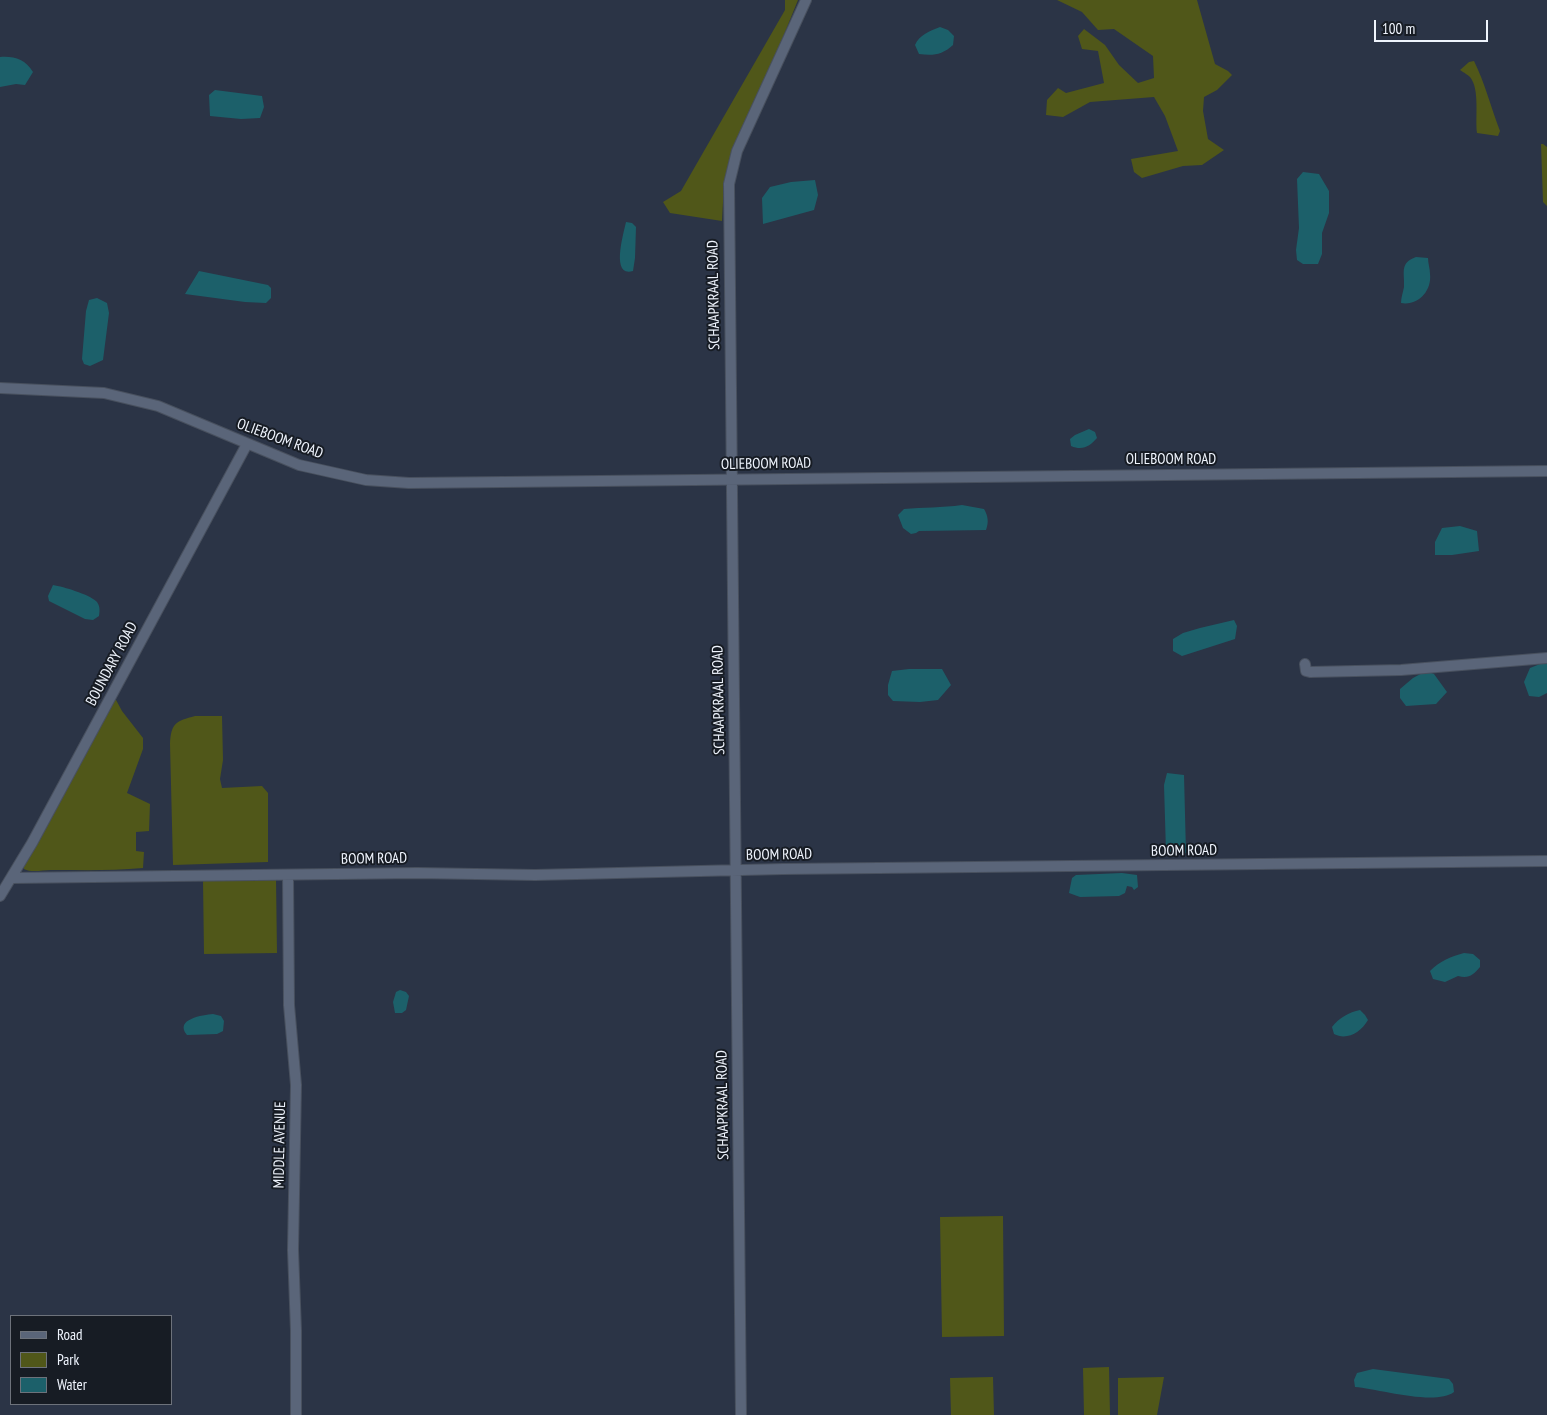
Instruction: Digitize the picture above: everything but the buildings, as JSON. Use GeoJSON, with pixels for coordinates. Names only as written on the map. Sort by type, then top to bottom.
{"type":"FeatureCollection","features":[{"type":"Feature","properties":{"kind":"street","name":"SCHAAPKRAAL ROAD"},"geometry":{"type":"LineString","coordinates":[[742,1415],[729,184],[737,151],[806,0]]}},
{"type":"Feature","properties":{"kind":"street","name":"OLIEBOOM ROAD"},"geometry":{"type":"LineString","coordinates":[[0,388],[88,392],[140,401],[158,406],[299,466],[366,480],[409,483],[1547,471]]}},
{"type":"Feature","properties":{"kind":"street","name":"BOUNDARY ROAD"},"geometry":{"type":"LineString","coordinates":[[0,896],[12,878],[67,778],[247,444]]}},
{"type":"Feature","properties":{"kind":"street"},"geometry":{"type":"LineString","coordinates":[[1305,664],[1306,671],[1310,672],[1401,670],[1547,658]]}},
{"type":"Feature","properties":{"kind":"street","name":"BOOM ROAD"},"geometry":{"type":"LineString","coordinates":[[12,878],[418,873],[535,875],[736,870],[1547,861]]}},
{"type":"Feature","properties":{"kind":"street","name":"MIDDLE AVENUE"},"geometry":{"type":"LineString","coordinates":[[288,875],[288,1005],[296,1085],[293,1250],[296,1331],[296,1415]]}},
{"type":"Feature","properties":{"kind":"green space"},"geometry":{"type":"Polygon","coordinates":[[[785,0],[798,0],[724,183],[722,221],[670,213],[663,202],[681,191],[785,10],[785,0]]]}},
{"type":"Feature","properties":{"kind":"green space"},"geometry":{"type":"Polygon","coordinates":[[[1057,0],[1197,0],[1215,64],[1232,75],[1217,90],[1204,97],[1203,111],[1208,139],[1224,150],[1202,165],[1183,166],[1142,178],[1134,172],[1131,159],[1178,151],[1165,116],[1154,97],[1090,102],[1063,117],[1046,115],[1047,100],[1058,88],[1066,93],[1104,83],[1098,51],[1082,49],[1078,36],[1084,29],[1105,45],[1119,65],[1138,83],[1154,78],[1153,56],[1114,29],[1098,30],[1082,12],[1057,0]]]}},
{"type":"Feature","properties":{"kind":"green space"},"geometry":{"type":"Polygon","coordinates":[[[1474,61],[1500,131],[1498,136],[1477,133],[1475,89],[1470,77],[1460,70],[1469,62],[1474,61]]]}},
{"type":"Feature","properties":{"kind":"green space"},"geometry":{"type":"Polygon","coordinates":[[[1541,144],[1547,147],[1547,206],[1543,202],[1541,144]]]}},
{"type":"Feature","properties":{"kind":"green space"},"geometry":{"type":"Polygon","coordinates":[[[115,698],[122,711],[143,738],[143,749],[127,793],[150,804],[149,831],[136,832],[136,851],[144,852],[143,868],[34,871],[24,869],[24,864],[115,698]]]}},
{"type":"Feature","properties":{"kind":"green space"},"geometry":{"type":"Polygon","coordinates":[[[195,716],[222,716],[223,760],[220,779],[222,788],[262,786],[268,793],[268,862],[173,865],[171,737],[173,727],[176,724],[195,716]]]}},
{"type":"Feature","properties":{"kind":"green space"},"geometry":{"type":"Polygon","coordinates":[[[276,879],[277,953],[204,954],[203,880],[276,879]]]}},
{"type":"Feature","properties":{"kind":"green space"},"geometry":{"type":"Polygon","coordinates":[[[1003,1216],[1004,1336],[942,1337],[940,1217],[1003,1216]]]}},
{"type":"Feature","properties":{"kind":"green space"},"geometry":{"type":"Polygon","coordinates":[[[1109,1367],[1110,1415],[1084,1415],[1083,1368],[1109,1367]]]}},
{"type":"Feature","properties":{"kind":"green space"},"geometry":{"type":"Polygon","coordinates":[[[993,1377],[994,1415],[951,1415],[950,1378],[993,1377]]]}},
{"type":"Feature","properties":{"kind":"green space"},"geometry":{"type":"Polygon","coordinates":[[[1164,1377],[1157,1415],[1118,1415],[1118,1378],[1164,1377]]]}},
{"type":"Feature","properties":{"kind":"water"},"geometry":{"type":"Polygon","coordinates":[[[940,27],[948,30],[954,36],[953,45],[937,54],[919,54],[915,45],[919,39],[940,27]]]}},
{"type":"Feature","properties":{"kind":"water"},"geometry":{"type":"Polygon","coordinates":[[[0,57],[19,59],[30,68],[33,72],[25,85],[16,84],[0,87],[0,57]]]}},
{"type":"Feature","properties":{"kind":"water"},"geometry":{"type":"Polygon","coordinates":[[[215,90],[262,96],[264,107],[260,118],[241,119],[210,116],[209,95],[215,90]]]}},
{"type":"Feature","properties":{"kind":"water"},"geometry":{"type":"Polygon","coordinates":[[[1303,172],[1319,174],[1329,191],[1329,213],[1322,233],[1322,254],[1318,264],[1303,264],[1297,260],[1296,250],[1299,228],[1297,179],[1303,172]]]}},
{"type":"Feature","properties":{"kind":"water"},"geometry":{"type":"Polygon","coordinates":[[[815,180],[818,195],[814,210],[763,224],[762,198],[770,187],[791,182],[815,180]]]}},
{"type":"Feature","properties":{"kind":"water"},"geometry":{"type":"Polygon","coordinates":[[[626,222],[632,223],[636,227],[633,271],[626,271],[622,268],[620,261],[621,244],[626,222]]]}},
{"type":"Feature","properties":{"kind":"water"},"geometry":{"type":"Polygon","coordinates":[[[1416,257],[1428,258],[1429,286],[1418,300],[1401,303],[1405,265],[1416,257]]]}},
{"type":"Feature","properties":{"kind":"water"},"geometry":{"type":"Polygon","coordinates":[[[199,271],[268,285],[271,288],[271,298],[266,303],[185,294],[199,271]]]}},
{"type":"Feature","properties":{"kind":"water"},"geometry":{"type":"Polygon","coordinates":[[[97,298],[107,303],[109,313],[103,360],[90,366],[84,364],[82,359],[86,311],[89,300],[97,298]]]}},
{"type":"Feature","properties":{"kind":"water"},"geometry":{"type":"Polygon","coordinates":[[[1089,429],[1095,432],[1097,438],[1094,441],[1083,448],[1071,446],[1070,439],[1089,429]]]}},
{"type":"Feature","properties":{"kind":"water"},"geometry":{"type":"Polygon","coordinates":[[[962,505],[984,509],[988,519],[986,530],[919,531],[911,534],[903,528],[898,515],[904,509],[962,505]]]}},
{"type":"Feature","properties":{"kind":"water"},"geometry":{"type":"Polygon","coordinates":[[[1460,526],[1477,531],[1479,551],[1452,555],[1435,555],[1435,542],[1442,528],[1460,526]]]}},
{"type":"Feature","properties":{"kind":"water"},"geometry":{"type":"Polygon","coordinates":[[[53,585],[76,591],[92,598],[99,606],[99,616],[93,620],[85,619],[49,601],[48,596],[53,585]]]}},
{"type":"Feature","properties":{"kind":"water"},"geometry":{"type":"Polygon","coordinates":[[[1234,620],[1237,626],[1235,639],[1182,656],[1173,651],[1173,639],[1183,633],[1234,620]]]}},
{"type":"Feature","properties":{"kind":"water"},"geometry":{"type":"Polygon","coordinates":[[[1547,662],[1547,693],[1539,697],[1529,696],[1524,682],[1530,668],[1547,662]]]}},
{"type":"Feature","properties":{"kind":"water"},"geometry":{"type":"Polygon","coordinates":[[[942,669],[951,685],[938,700],[920,702],[893,701],[888,695],[888,685],[892,671],[942,669]]]}},
{"type":"Feature","properties":{"kind":"water"},"geometry":{"type":"Polygon","coordinates":[[[1426,671],[1434,674],[1447,692],[1436,704],[1406,706],[1400,698],[1400,689],[1413,678],[1426,671]]]}},
{"type":"Feature","properties":{"kind":"water"},"geometry":{"type":"Polygon","coordinates":[[[1167,773],[1184,775],[1186,853],[1175,854],[1166,852],[1164,785],[1167,773]]]}},
{"type":"Feature","properties":{"kind":"water"},"geometry":{"type":"Polygon","coordinates":[[[1122,873],[1137,875],[1138,887],[1134,890],[1132,887],[1127,886],[1125,893],[1119,896],[1080,897],[1069,893],[1072,878],[1076,875],[1122,873]]]}},
{"type":"Feature","properties":{"kind":"water"},"geometry":{"type":"Polygon","coordinates":[[[1464,953],[1473,954],[1480,960],[1480,967],[1473,974],[1468,977],[1458,976],[1445,982],[1433,979],[1430,971],[1446,960],[1464,953]]]}},
{"type":"Feature","properties":{"kind":"water"},"geometry":{"type":"Polygon","coordinates":[[[400,990],[406,992],[409,996],[406,1010],[402,1013],[395,1013],[393,1002],[396,992],[400,990]]]}},
{"type":"Feature","properties":{"kind":"water"},"geometry":{"type":"Polygon","coordinates":[[[1360,1010],[1368,1020],[1358,1032],[1349,1036],[1334,1034],[1332,1027],[1341,1018],[1360,1010]]]}},
{"type":"Feature","properties":{"kind":"water"},"geometry":{"type":"Polygon","coordinates":[[[213,1014],[221,1016],[224,1021],[223,1031],[217,1034],[187,1035],[184,1025],[187,1022],[197,1017],[213,1014]]]}},
{"type":"Feature","properties":{"kind":"water"},"geometry":{"type":"Polygon","coordinates":[[[1373,1369],[1449,1379],[1453,1384],[1454,1392],[1445,1396],[1421,1397],[1355,1387],[1354,1380],[1357,1373],[1373,1369]]]}}]}
